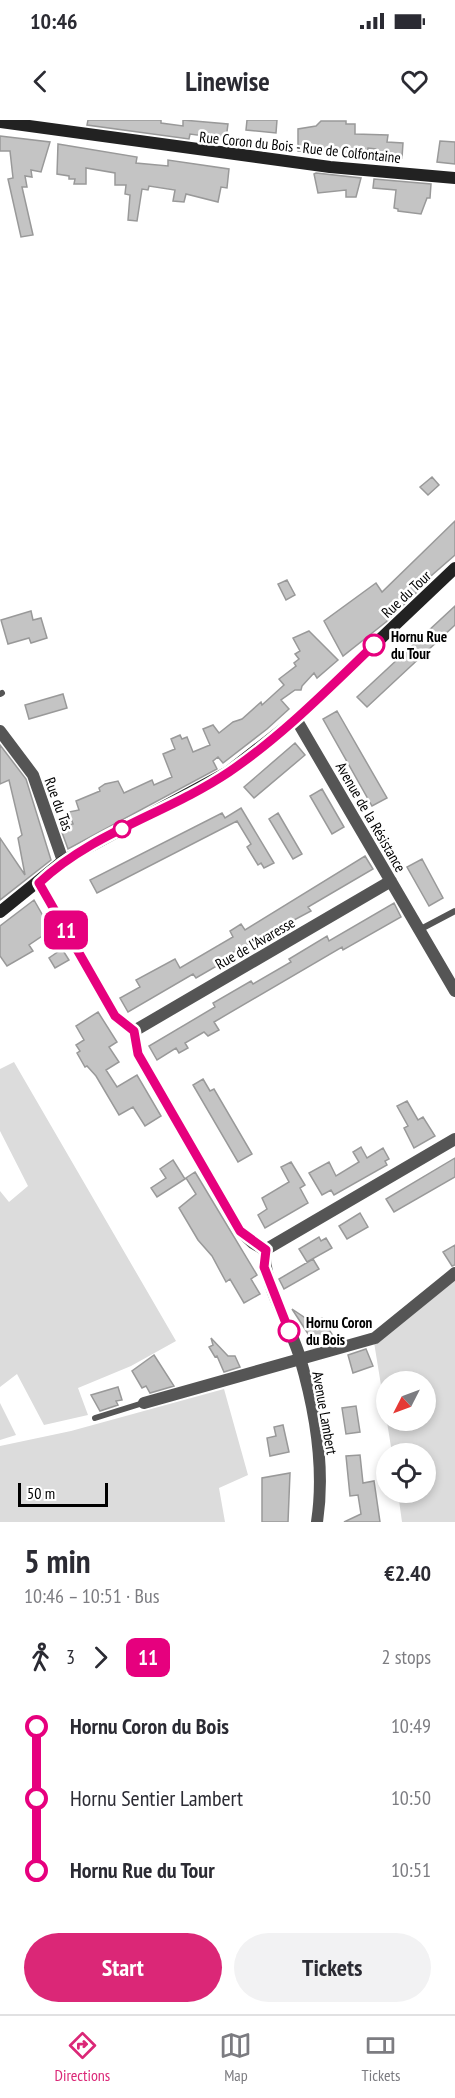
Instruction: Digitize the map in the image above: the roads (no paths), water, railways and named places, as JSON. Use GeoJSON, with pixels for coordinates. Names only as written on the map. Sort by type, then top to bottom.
{"type":"FeatureCollection","features":[{"type":"Feature","properties":{"kind":"street","name":"Rue Coron du Bois - Rue de Colfontaine"},"geometry":{"type":"LineString","coordinates":[[0,122],[318,165],[455,178]]}},
{"type":"Feature","properties":{"kind":"street","name":"Rue du Tour"},"geometry":{"type":"LineString","coordinates":[[0,912],[39,883],[63,861],[228,772],[296,719],[455,568]]}},
{"type":"Feature","properties":{"kind":"street","name":"Avenue de la Résistance"},"geometry":{"type":"LineString","coordinates":[[296,719],[455,991]]}},
{"type":"Feature","properties":{"kind":"street","name":"Rue du Tas"},"geometry":{"type":"LineString","coordinates":[[0,731],[33,776],[63,861]]}},
{"type":"Feature","properties":{"kind":"street","name":"Rue de l'Avaresse"},"geometry":{"type":"LineString","coordinates":[[134,1031],[391,881]]}},
{"type":"Feature","properties":{"kind":"street"},"geometry":{"type":"LineString","coordinates":[[39,883],[115,1016],[134,1031],[138,1054],[240,1231],[266,1250],[455,1139]]}},
{"type":"Feature","properties":{"kind":"street","name":"Avenue Lambert"},"geometry":{"type":"LineString","coordinates":[[266,1250],[264,1267],[300,1358],[319,1457],[320,1506],[317,1522]]}},
{"type":"Feature","properties":{"kind":"street"},"geometry":{"type":"LineString","coordinates":[[144,1403],[375,1338],[455,1273]]}},
{"type":"Feature","properties":{"kind":"lane"},"geometry":{"type":"LineString","coordinates":[[419,930],[455,911]]}},
{"type":"Feature","properties":{"kind":"lane"},"geometry":{"type":"LineString","coordinates":[[95,1418],[144,1403]]}},
{"type":"Feature","properties":{"kind":"place","name":"Hornu Rue du Tour"},"geometry":{"type":"Point","coordinates":[374,645]}},
{"type":"Feature","properties":{"kind":"place","name":"Hornu Coron du Bois"},"geometry":{"type":"Point","coordinates":[289,1331]}}]}
